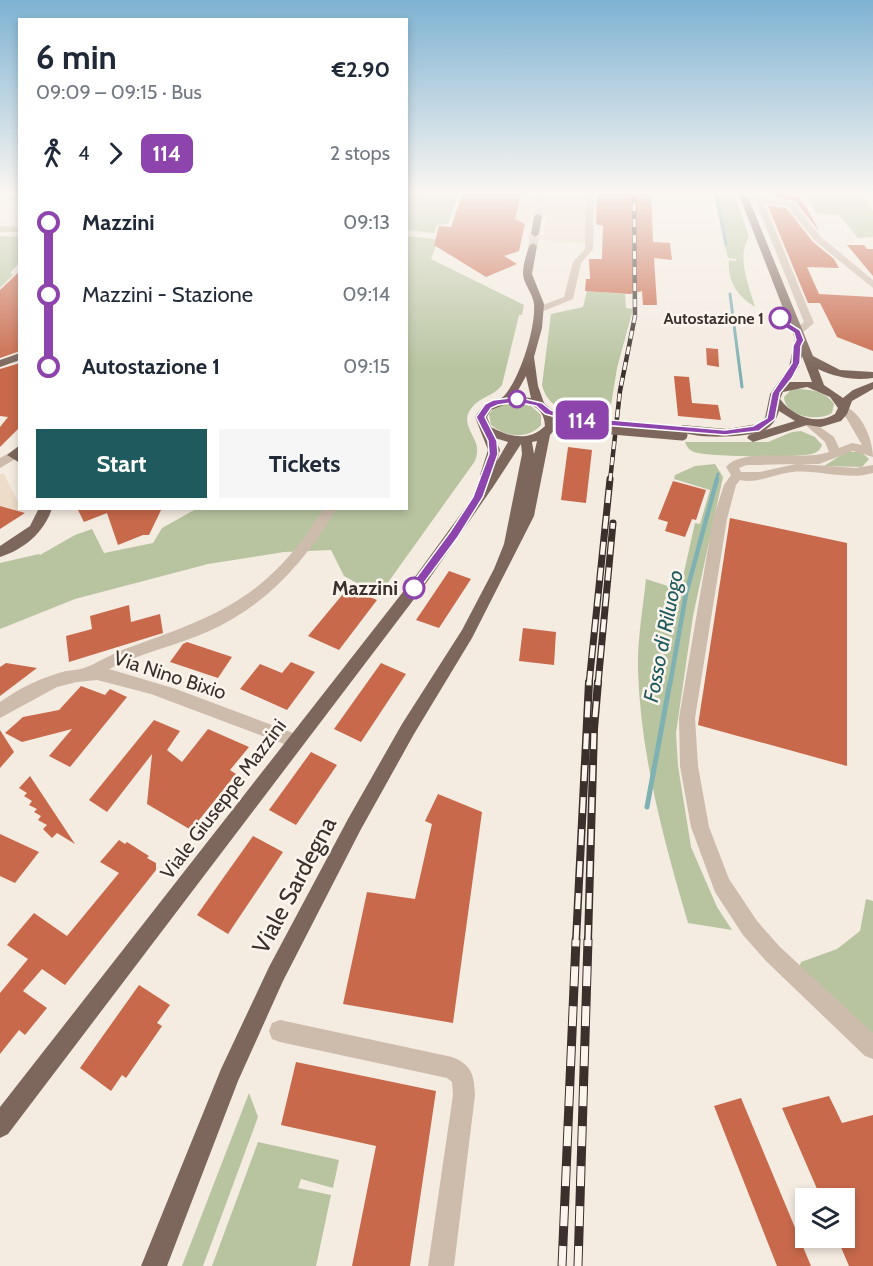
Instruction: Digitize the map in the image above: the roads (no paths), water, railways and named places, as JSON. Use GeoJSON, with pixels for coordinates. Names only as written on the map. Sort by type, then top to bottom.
{"type":"FeatureCollection","features":[{"type":"Feature","properties":{"kind":"main road"},"geometry":{"type":"LineString","coordinates":[[532,251],[528,276],[537,297],[538,310]]}},
{"type":"Feature","properties":{"kind":"main road"},"geometry":{"type":"LineString","coordinates":[[765,251],[820,388]]}},
{"type":"Feature","properties":{"kind":"main road","name":"Viale Giuseppe Mazzini"},"geometry":{"type":"LineString","coordinates":[[478,497],[494,454],[494,446],[481,417],[483,411],[496,402],[506,400],[515,388],[529,357],[538,310]]}},
{"type":"Feature","properties":{"kind":"main road"},"geometry":{"type":"LineString","coordinates":[[682,432],[725,433],[756,429],[771,419],[777,394],[796,363],[798,336]]}},
{"type":"Feature","properties":{"kind":"main road"},"geometry":{"type":"LineString","coordinates":[[0,364],[18,357]]}},
{"type":"Feature","properties":{"kind":"main road","name":"Viale Giuseppe Mazzini"},"geometry":{"type":"LineString","coordinates":[[529,357],[533,386],[551,418],[547,431]]}},
{"type":"Feature","properties":{"kind":"main road"},"geometry":{"type":"LineString","coordinates":[[808,358],[824,368],[843,374],[872,378]]}},
{"type":"Feature","properties":{"kind":"main road"},"geometry":{"type":"LineString","coordinates":[[820,388],[872,378]]}},
{"type":"Feature","properties":{"kind":"main road"},"geometry":{"type":"LineString","coordinates":[[506,400],[529,401],[577,423],[682,432],[730,439],[759,437],[807,421],[830,421],[837,418],[849,398],[872,378]]}},
{"type":"Feature","properties":{"kind":"main road"},"geometry":{"type":"LineString","coordinates":[[777,394],[801,384],[820,388],[837,397],[844,409]]}},
{"type":"Feature","properties":{"kind":"main road"},"geometry":{"type":"LineString","coordinates":[[777,394],[786,412],[807,421]]}},
{"type":"Feature","properties":{"kind":"main road"},"geometry":{"type":"LineString","coordinates":[[486,429],[500,436],[521,440],[577,423]]}},
{"type":"Feature","properties":{"kind":"main road","name":"Viale Sardegna"},"geometry":{"type":"LineString","coordinates":[[154,1266],[229,1077],[276,974],[379,780],[482,607],[511,544],[527,516],[547,431]]}},
{"type":"Feature","properties":{"kind":"main road","name":"Viale Giuseppe Mazzini"},"geometry":{"type":"LineString","coordinates":[[0,1126],[422,578],[521,440]]}},
{"type":"Feature","properties":{"kind":"main road","name":"Viale Sardegna"},"geometry":{"type":"LineString","coordinates":[[511,544],[528,454],[521,440]]}},
{"type":"Feature","properties":{"kind":"main road"},"geometry":{"type":"LineString","coordinates":[[13,545],[37,526],[45,510]]}},
{"type":"Feature","properties":{"kind":"main road"},"geometry":{"type":"LineString","coordinates":[[0,552],[41,532],[52,520],[56,510]]}},
{"type":"Feature","properties":{"kind":"street"},"geometry":{"type":"LineString","coordinates":[[538,310],[565,302],[577,262],[587,251]]}},
{"type":"Feature","properties":{"kind":"street"},"geometry":{"type":"LineString","coordinates":[[780,251],[809,323],[798,336]]}},
{"type":"Feature","properties":{"kind":"street"},"geometry":{"type":"LineString","coordinates":[[832,251],[873,285]]}},
{"type":"Feature","properties":{"kind":"street"},"geometry":{"type":"LineString","coordinates":[[844,409],[864,436],[873,453]]}},
{"type":"Feature","properties":{"kind":"street"},"geometry":{"type":"LineString","coordinates":[[807,421],[833,446],[856,447],[873,453]]}},
{"type":"Feature","properties":{"kind":"street"},"geometry":{"type":"LineString","coordinates":[[864,436],[833,446],[826,459],[740,462],[732,467],[737,475],[750,478],[796,468],[861,472],[873,469]]}},
{"type":"Feature","properties":{"kind":"street"},"geometry":{"type":"LineString","coordinates":[[0,451],[17,454]]}},
{"type":"Feature","properties":{"kind":"street"},"geometry":{"type":"LineString","coordinates":[[0,464],[17,454]]}},
{"type":"Feature","properties":{"kind":"street"},"geometry":{"type":"LineString","coordinates":[[737,475],[730,485],[720,519],[687,718],[687,746],[697,817],[706,847],[722,885],[744,920],[773,954],[873,1048]]}},
{"type":"Feature","properties":{"kind":"street"},"geometry":{"type":"LineString","coordinates":[[87,674],[117,658],[208,626],[253,601],[304,549],[330,510]]}},
{"type":"Feature","properties":{"kind":"street","name":"Via Nino Bixio"},"geometry":{"type":"LineString","coordinates":[[0,711],[38,688],[87,674],[112,677],[161,691],[295,741]]}},
{"type":"Feature","properties":{"kind":"street"},"geometry":{"type":"LineString","coordinates":[[280,1031],[442,1066],[457,1071],[463,1076],[464,1095],[441,1266]]}},
{"type":"Feature","properties":{"kind":"waterway","name":"Fosso di Riluogo"},"geometry":{"type":"LineString","coordinates":[[730,294],[742,387]]}},
{"type":"Feature","properties":{"kind":"waterway","name":"Fosso di Riluogo"},"geometry":{"type":"LineString","coordinates":[[716,481],[718,474]]}},
{"type":"Feature","properties":{"kind":"waterway","name":"Fosso di Riluogo"},"geometry":{"type":"LineString","coordinates":[[670,684],[686,594],[717,479]]}},
{"type":"Feature","properties":{"kind":"waterway","name":"Fosso di Riluogo"},"geometry":{"type":"LineString","coordinates":[[647,807],[670,682]]}},
{"type":"Feature","properties":{"kind":"railway"},"geometry":{"type":"LineString","coordinates":[[610,481],[620,391],[635,316],[634,251]]}},
{"type":"Feature","properties":{"kind":"railway"},"geometry":{"type":"LineString","coordinates":[[589,684],[610,479]]}},
{"type":"Feature","properties":{"kind":"railway"},"geometry":{"type":"LineString","coordinates":[[598,684],[613,523]]}},
{"type":"Feature","properties":{"kind":"railway"},"geometry":{"type":"LineString","coordinates":[[576,941],[589,682]]}},
{"type":"Feature","properties":{"kind":"railway"},"geometry":{"type":"LineString","coordinates":[[588,941],[594,729],[598,682]]}},
{"type":"Feature","properties":{"kind":"railway"},"geometry":{"type":"LineString","coordinates":[[562,1266],[576,940]]}},
{"type":"Feature","properties":{"kind":"railway"},"geometry":{"type":"LineString","coordinates":[[578,1266],[588,940]]}},
{"type":"Feature","properties":{"kind":"place","name":"Autostazione 1"},"geometry":{"type":"Point","coordinates":[780,318]}},
{"type":"Feature","properties":{"kind":"place","name":"Mazzini"},"geometry":{"type":"Point","coordinates":[414,588]}}]}
